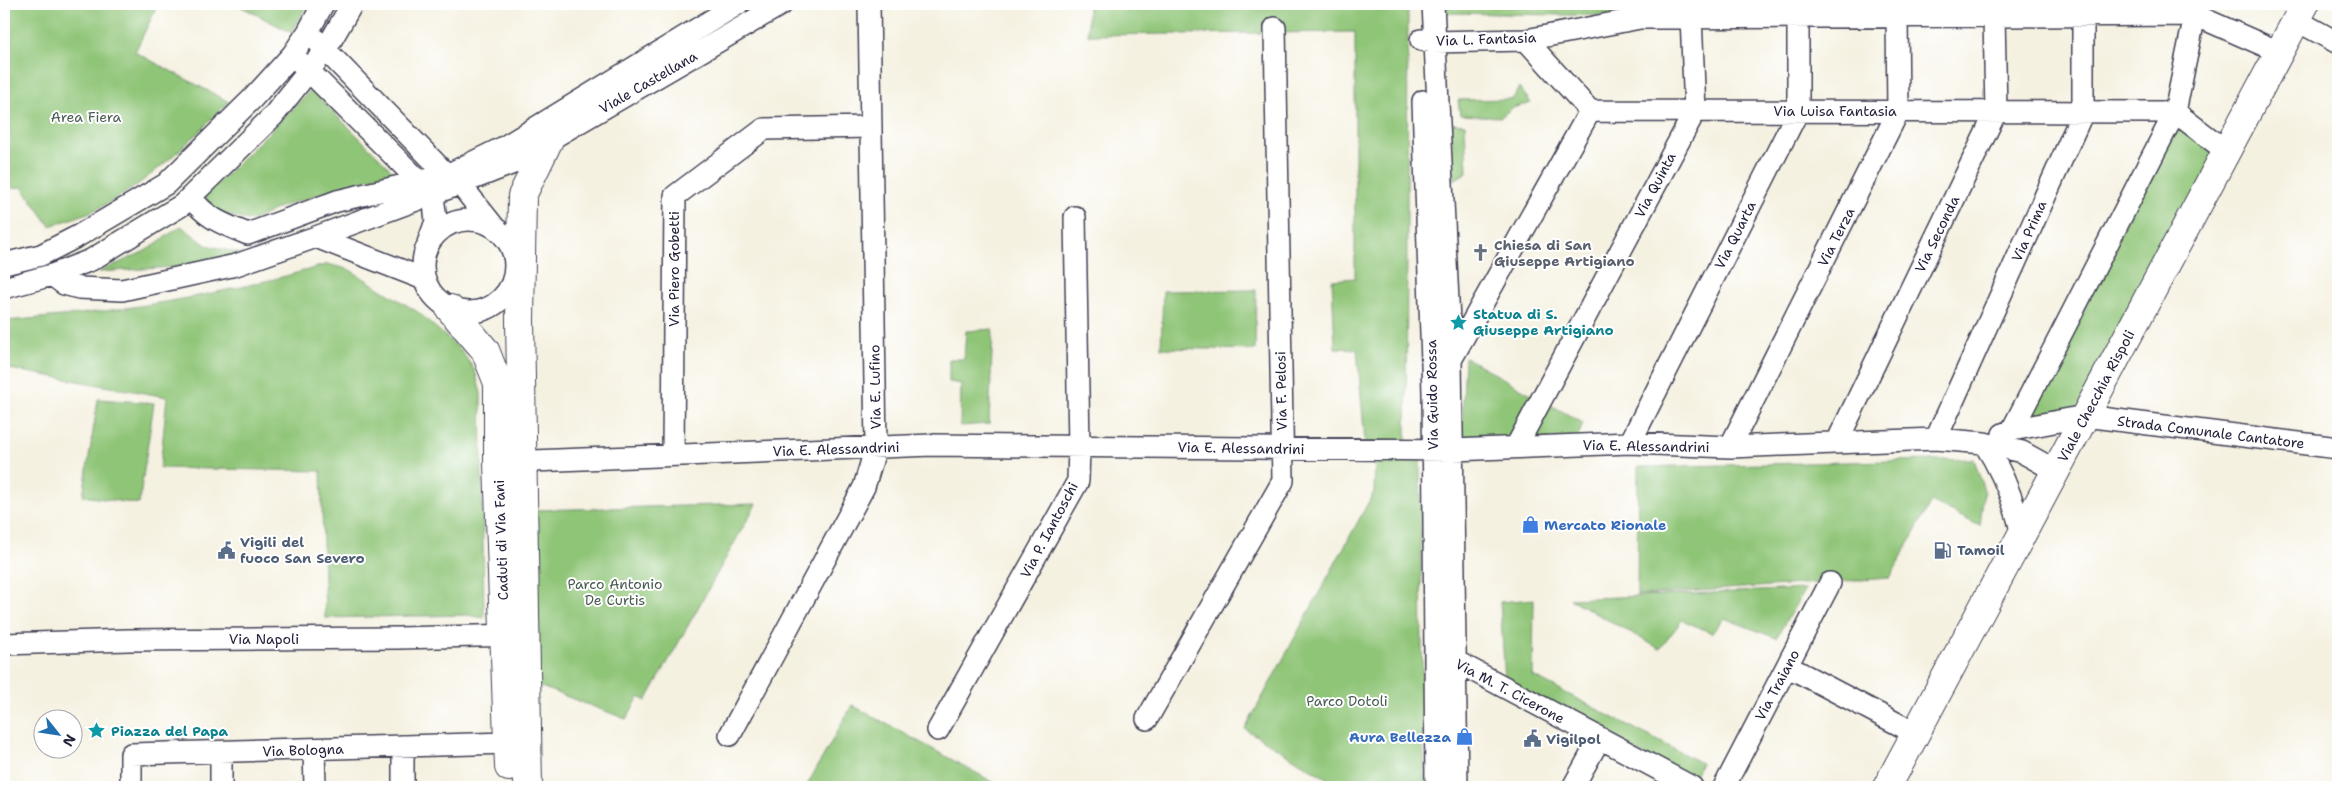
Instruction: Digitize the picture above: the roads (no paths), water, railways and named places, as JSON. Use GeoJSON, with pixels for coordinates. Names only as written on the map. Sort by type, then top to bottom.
{"type":"FeatureCollection","features":[{"type":"Feature","properties":{"kind":"street"},"geometry":{"type":"LineString","coordinates":[[4,264],[41,256],[166,184],[253,98],[293,54],[308,32],[323,4]]}},
{"type":"Feature","properties":{"kind":"street"},"geometry":{"type":"LineString","coordinates":[[4,288],[52,275],[91,260],[182,205],[273,116],[326,49],[352,4]]}},
{"type":"Feature","properties":{"kind":"street"},"geometry":{"type":"LineString","coordinates":[[52,275],[64,284],[79,288],[122,290],[236,264],[316,238],[426,188],[453,180],[738,4]]}},
{"type":"Feature","properties":{"kind":"street","name":"Via E. Lufino"},"geometry":{"type":"LineString","coordinates":[[730,735],[864,487],[876,447],[869,4]]}},
{"type":"Feature","properties":{"kind":"street","name":"Via Guido Rossa"},"geometry":{"type":"LineString","coordinates":[[1420,4],[1428,41],[1433,392],[1443,450],[1435,650],[1436,787]]}},
{"type":"Feature","properties":{"kind":"street"},"geometry":{"type":"LineString","coordinates":[[1433,4],[1428,41],[1451,360],[1443,450],[1456,662],[1457,787]]}},
{"type":"Feature","properties":{"kind":"street","name":"Viale Castellana"},"geometry":{"type":"LineString","coordinates":[[453,180],[516,162],[768,7]]}},
{"type":"Feature","properties":{"kind":"street","name":"Via L. Fantasia"},"geometry":{"type":"LineString","coordinates":[[1428,41],[1526,40],[1642,11],[1691,17],[1798,17],[2083,15],[2154,9],[2195,15]]}},
{"type":"Feature","properties":{"kind":"street"},"geometry":{"type":"LineString","coordinates":[[2301,12],[2338,43]]}},
{"type":"Feature","properties":{"kind":"street","name":"Viale Checchia Rispoli"},"geometry":{"type":"LineString","coordinates":[[1887,787],[2301,12]]}},
{"type":"Feature","properties":{"kind":"street","name":"Via Prima"},"geometry":{"type":"LineString","coordinates":[[1936,439],[2083,112],[2083,15]]}},
{"type":"Feature","properties":{"kind":"street"},"geometry":{"type":"LineString","coordinates":[[2012,430],[2175,112],[2195,15],[2279,52]]}},
{"type":"Feature","properties":{"kind":"street","name":"Via Terza"},"geometry":{"type":"LineString","coordinates":[[1730,448],[1898,112],[1897,16]]}},
{"type":"Feature","properties":{"kind":"street","name":"Via Seconda"},"geometry":{"type":"LineString","coordinates":[[1837,442],[1996,112],[1994,16]]}},
{"type":"Feature","properties":{"kind":"street","name":"Via Quinta"},"geometry":{"type":"LineString","coordinates":[[1516,447],[1694,111],[1691,17]]}},
{"type":"Feature","properties":{"kind":"street","name":"Via Quarta"},"geometry":{"type":"LineString","coordinates":[[1630,443],[1798,111],[1798,17]]}},
{"type":"Feature","properties":{"kind":"street","name":"Via F. Pelosi"},"geometry":{"type":"LineString","coordinates":[[1147,719],[1283,481],[1275,28]]}},
{"type":"Feature","properties":{"kind":"street"},"geometry":{"type":"LineString","coordinates":[[308,32],[453,180],[508,244],[515,264],[520,320]]}},
{"type":"Feature","properties":{"kind":"street"},"geometry":{"type":"LineString","coordinates":[[1433,392],[1590,111],[1526,40]]}},
{"type":"Feature","properties":{"kind":"street"},"geometry":{"type":"LineString","coordinates":[[293,54],[426,188],[436,221],[425,253],[424,279],[430,291],[439,301],[450,308],[465,312],[481,311],[495,304],[506,293],[513,279],[515,264]]}},
{"type":"Feature","properties":{"kind":"street","name":"Via Luisa Fantasia"},"geometry":{"type":"LineString","coordinates":[[1590,111],[2175,112]]}},
{"type":"Feature","properties":{"kind":"street"},"geometry":{"type":"LineString","coordinates":[[2175,112],[2226,151]]}},
{"type":"Feature","properties":{"kind":"street","name":"Via Piero Gobetti"},"geometry":{"type":"LineString","coordinates":[[673,454],[675,196],[764,129],[871,127]]}},
{"type":"Feature","properties":{"kind":"street"},"geometry":{"type":"LineString","coordinates":[[510,462],[520,320],[522,196],[549,140]]}},
{"type":"Feature","properties":{"kind":"street"},"geometry":{"type":"LineString","coordinates":[[191,197],[215,221],[248,234],[338,201],[426,188]]}},
{"type":"Feature","properties":{"kind":"street","name":"Via P. Iantoschi"},"geometry":{"type":"LineString","coordinates":[[938,730],[1078,481],[1075,217]]}},
{"type":"Feature","properties":{"kind":"street"},"geometry":{"type":"LineString","coordinates":[[425,253],[431,240],[441,230],[453,223],[468,220],[482,222],[494,228]]}},
{"type":"Feature","properties":{"kind":"street"},"geometry":{"type":"LineString","coordinates":[[316,238],[424,279]]}},
{"type":"Feature","properties":{"kind":"street","name":"Caduti di Via Fani"},"geometry":{"type":"LineString","coordinates":[[450,308],[485,350],[498,383],[510,462],[514,635],[508,743],[510,787]]}},
{"type":"Feature","properties":{"kind":"street","name":"Via E. Alessandrini"},"geometry":{"type":"LineString","coordinates":[[1984,443],[2012,430],[2085,416]]}},
{"type":"Feature","properties":{"kind":"street","name":"Strada Comunale Cantatore"},"geometry":{"type":"LineString","coordinates":[[2085,416],[2338,448]]}},
{"type":"Feature","properties":{"kind":"street","name":"Via E. Alessandrini"},"geometry":{"type":"LineString","coordinates":[[510,462],[932,445],[1443,450],[1630,443],[1730,448],[1936,439],[1984,443],[2022,452],[2056,471]]}},
{"type":"Feature","properties":{"kind":"street"},"geometry":{"type":"LineString","coordinates":[[1984,443],[1998,465],[2013,500],[2022,534]]}},
{"type":"Feature","properties":{"kind":"street","name":"Via Traiano"},"geometry":{"type":"LineString","coordinates":[[1724,787],[1830,583]]}},
{"type":"Feature","properties":{"kind":"street"},"geometry":{"type":"LineString","coordinates":[[514,635],[528,787]]}},
{"type":"Feature","properties":{"kind":"street","name":"Via Napoli"},"geometry":{"type":"LineString","coordinates":[[4,644],[128,640],[514,635]]}},
{"type":"Feature","properties":{"kind":"street","name":"Via M. T. Cicerone"},"geometry":{"type":"LineString","coordinates":[[1435,650],[1692,787]]}},
{"type":"Feature","properties":{"kind":"street"},"geometry":{"type":"LineString","coordinates":[[1787,666],[1916,733]]}},
{"type":"Feature","properties":{"kind":"street"},"geometry":{"type":"LineString","coordinates":[[1573,787],[1600,738]]}},
{"type":"Feature","properties":{"kind":"street","name":"Via Bologna"},"geometry":{"type":"LineString","coordinates":[[131,787],[131,754],[221,753],[508,743]]}},
{"type":"Feature","properties":{"kind":"street"},"geometry":{"type":"LineString","coordinates":[[402,746],[402,787]]}},
{"type":"Feature","properties":{"kind":"street"},"geometry":{"type":"LineString","coordinates":[[314,750],[315,787]]}},
{"type":"Feature","properties":{"kind":"street"},"geometry":{"type":"LineString","coordinates":[[221,753],[221,787]]}},
{"type":"Feature","properties":{"kind":"place","name":"Chiesa di San Giuseppe Artigiano"},"geometry":{"type":"Point","coordinates":[1480,253]}},
{"type":"Feature","properties":{"kind":"place","name":"Statua di S. Giuseppe Artigiano"},"geometry":{"type":"Point","coordinates":[1459,322]}},
{"type":"Feature","properties":{"kind":"place","name":"Mercato Rionale"},"geometry":{"type":"Point","coordinates":[1530,525]}},
{"type":"Feature","properties":{"kind":"place","name":"Vigili del fuoco San Severo"},"geometry":{"type":"Point","coordinates":[226,550]}},
{"type":"Feature","properties":{"kind":"place","name":"Tamoil"},"geometry":{"type":"Point","coordinates":[1943,550]}},
{"type":"Feature","properties":{"kind":"place","name":"Piazza del Papa"},"geometry":{"type":"Point","coordinates":[97,731]}},
{"type":"Feature","properties":{"kind":"place","name":"Aura Bellezza"},"geometry":{"type":"Point","coordinates":[1465,737]}},
{"type":"Feature","properties":{"kind":"place","name":"Vigilpol"},"geometry":{"type":"Point","coordinates":[1532,739]}},
{"type":"Feature","properties":{"kind":"park label","name":"Area Fiera"},"geometry":{"type":"Point","coordinates":[86,117]}},
{"type":"Feature","properties":{"kind":"park label","name":"Parco Antonio De Curtis"},"geometry":{"type":"Point","coordinates":[615,592]}},
{"type":"Feature","properties":{"kind":"park label","name":"Parco Dotoli"},"geometry":{"type":"Point","coordinates":[1347,701]}}]}
